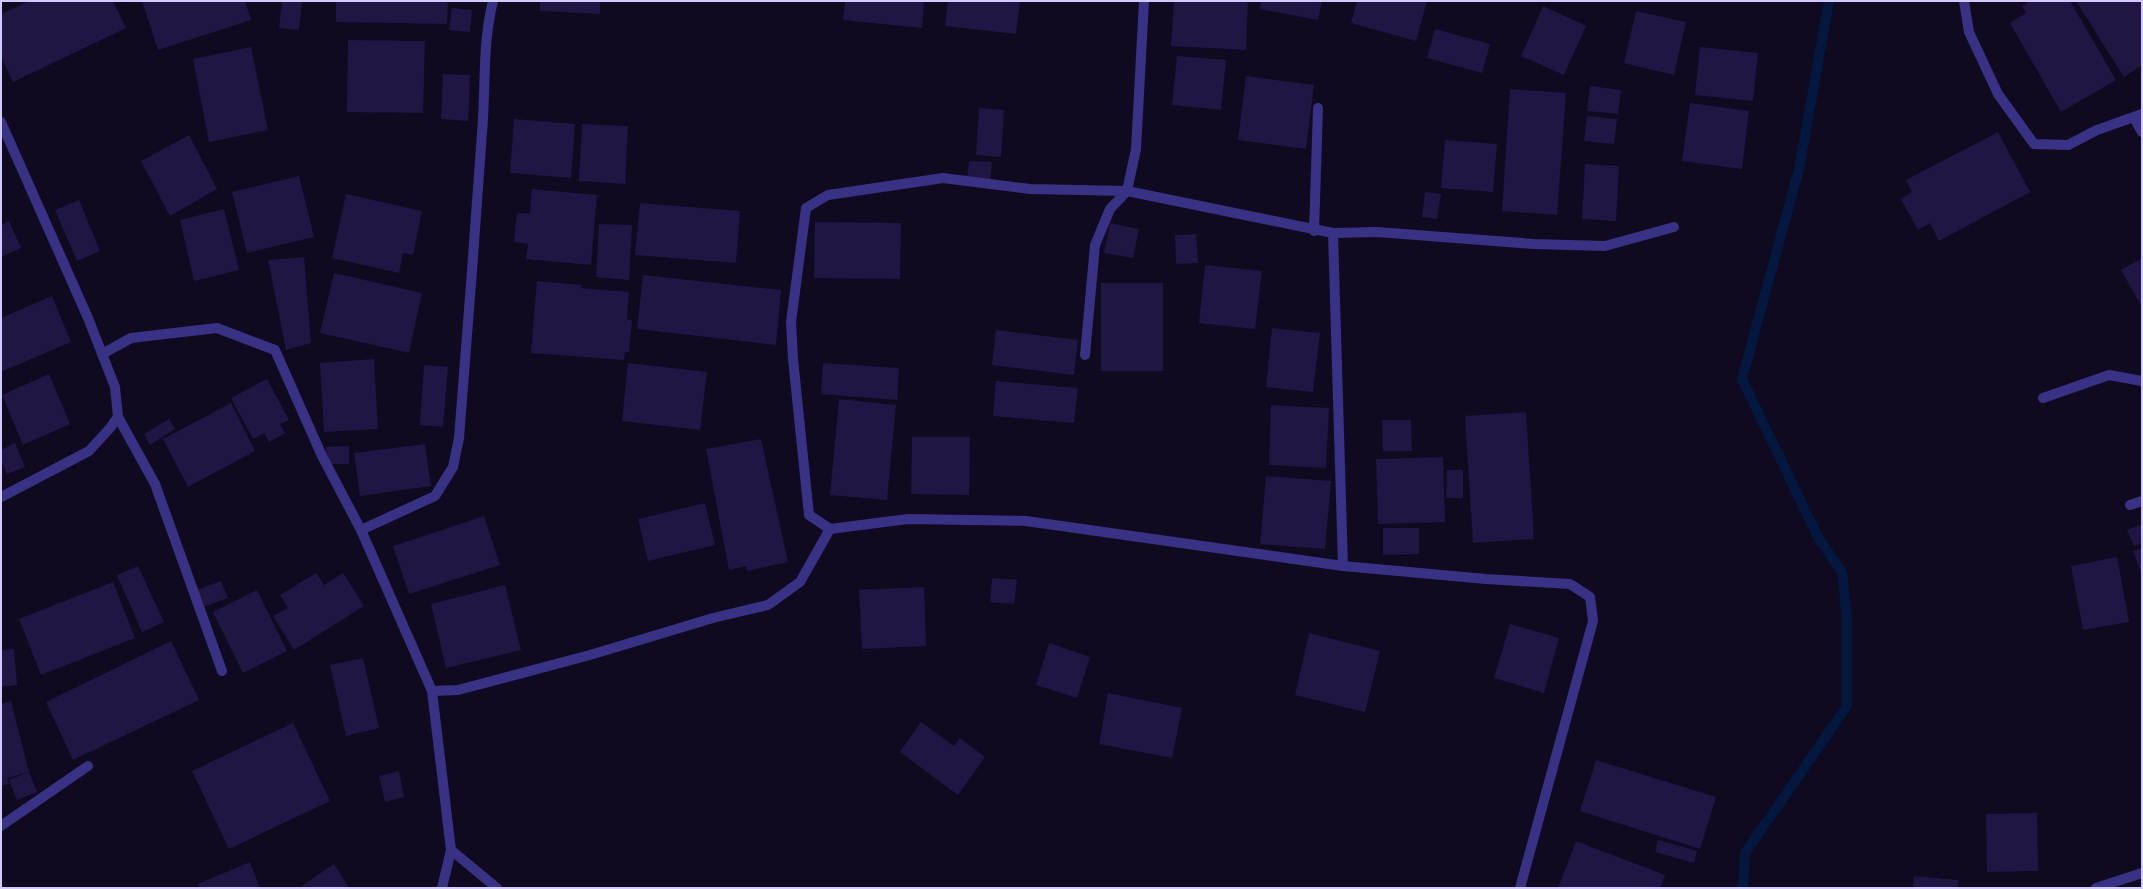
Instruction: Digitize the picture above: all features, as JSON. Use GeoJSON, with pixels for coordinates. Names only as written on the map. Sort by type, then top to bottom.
{"type":"FeatureCollection","features":[{"type":"Feature","properties":{"kind":"street"},"geometry":{"type":"LineString","coordinates":[[360,530],[435,496],[453,467],[459,438],[484,115],[484,59],[487,24],[493,1]]}},
{"type":"Feature","properties":{"kind":"street"},"geometry":{"type":"LineString","coordinates":[[1085,355],[1095,245],[1110,209],[1127,191],[1136,149],[1144,1]]}},
{"type":"Feature","properties":{"kind":"street"},"geometry":{"type":"LineString","coordinates":[[1964,1],[1969,32],[1998,94],[2034,144],[2068,145],[2097,130],[2138,116],[2142,132]]}},
{"type":"Feature","properties":{"kind":"street"},"geometry":{"type":"LineString","coordinates":[[1314,231],[1318,108]]}},
{"type":"Feature","properties":{"kind":"street"},"geometry":{"type":"LineString","coordinates":[[1,122],[88,318],[115,387],[118,417],[155,484],[222,671]]}},
{"type":"Feature","properties":{"kind":"street"},"geometry":{"type":"LineString","coordinates":[[1520,888],[1593,621],[1590,597],[1570,584],[1486,579],[1343,566],[1026,521],[908,519],[830,529],[809,515],[792,359],[791,322],[806,208],[828,195],[943,178],[1030,189],[1127,191],[1314,231],[1333,233],[1377,232],[1534,244],[1605,246],[1674,226]]}},
{"type":"Feature","properties":{"kind":"street"},"geometry":{"type":"LineString","coordinates":[[1333,233],[1343,566]]}},
{"type":"Feature","properties":{"kind":"street"},"geometry":{"type":"LineString","coordinates":[[102,354],[131,338],[217,328],[275,350],[322,456],[360,530],[432,691],[451,850],[442,888]]}},
{"type":"Feature","properties":{"kind":"street"},"geometry":{"type":"LineString","coordinates":[[2043,398],[2109,375],[2142,381]]}},
{"type":"Feature","properties":{"kind":"street"},"geometry":{"type":"LineString","coordinates":[[1,497],[89,450],[110,428],[118,417]]}},
{"type":"Feature","properties":{"kind":"street"},"geometry":{"type":"LineString","coordinates":[[2130,506],[2142,501]]}},
{"type":"Feature","properties":{"kind":"street"},"geometry":{"type":"LineString","coordinates":[[432,691],[458,690],[590,655],[713,618],[768,605],[800,582],[830,529]]}},
{"type":"Feature","properties":{"kind":"street"},"geometry":{"type":"LineString","coordinates":[[1,826],[88,766]]}},
{"type":"Feature","properties":{"kind":"street"},"geometry":{"type":"LineString","coordinates":[[451,850],[497,888]]}},
{"type":"Feature","properties":{"kind":"street"},"geometry":{"type":"LineString","coordinates":[[2096,888],[2142,873]]}},
{"type":"Feature","properties":{"kind":"building"},"geometry":{"type":"Polygon","coordinates":[[[29,1],[113,1],[126,28],[13,82],[1,57],[1,14],[29,1]]]}},
{"type":"Feature","properties":{"kind":"building"},"geometry":{"type":"Polygon","coordinates":[[[142,1],[245,1],[251,20],[158,50],[142,1]]]}},
{"type":"Feature","properties":{"kind":"building"},"geometry":{"type":"Polygon","coordinates":[[[282,1],[302,1],[299,30],[279,28],[282,1]]]}},
{"type":"Feature","properties":{"kind":"building"},"geometry":{"type":"Polygon","coordinates":[[[336,1],[448,1],[447,24],[336,22],[336,1]]]}},
{"type":"Feature","properties":{"kind":"building"},"geometry":{"type":"Polygon","coordinates":[[[540,1],[600,1],[600,14],[540,11],[540,1]]]}},
{"type":"Feature","properties":{"kind":"building"},"geometry":{"type":"Polygon","coordinates":[[[845,1],[924,1],[922,28],[843,20],[845,1]]]}},
{"type":"Feature","properties":{"kind":"building"},"geometry":{"type":"Polygon","coordinates":[[[948,1],[1020,1],[1016,34],[945,26],[948,1]]]}},
{"type":"Feature","properties":{"kind":"building"},"geometry":{"type":"Polygon","coordinates":[[[1174,1],[1248,1],[1246,50],[1171,46],[1174,1]]]}},
{"type":"Feature","properties":{"kind":"building"},"geometry":{"type":"Polygon","coordinates":[[[1261,1],[1322,1],[1318,20],[1260,9],[1261,1]]]}},
{"type":"Feature","properties":{"kind":"building"},"geometry":{"type":"Polygon","coordinates":[[[1357,1],[1427,1],[1416,41],[1351,23],[1357,1]]]}},
{"type":"Feature","properties":{"kind":"building"},"geometry":{"type":"Polygon","coordinates":[[[2030,1],[2070,1],[2116,80],[2061,112],[2010,23],[2026,13],[2022,6],[2030,1]]]}},
{"type":"Feature","properties":{"kind":"building"},"geometry":{"type":"Polygon","coordinates":[[[2076,1],[2142,1],[2142,65],[2124,77],[2076,1]]]}},
{"type":"Feature","properties":{"kind":"building"},"geometry":{"type":"Polygon","coordinates":[[[1543,6],[1586,26],[1564,75],[1521,56],[1543,6]]]}},
{"type":"Feature","properties":{"kind":"building"},"geometry":{"type":"Polygon","coordinates":[[[452,8],[472,10],[470,32],[449,30],[452,8]]]}},
{"type":"Feature","properties":{"kind":"building"},"geometry":{"type":"Polygon","coordinates":[[[1636,11],[1686,22],[1674,75],[1624,63],[1636,11]]]}},
{"type":"Feature","properties":{"kind":"building"},"geometry":{"type":"Polygon","coordinates":[[[1435,29],[1490,44],[1482,73],[1427,58],[1435,29]]]}},
{"type":"Feature","properties":{"kind":"building"},"geometry":{"type":"Polygon","coordinates":[[[348,40],[425,41],[423,113],[347,112],[348,40]]]}},
{"type":"Feature","properties":{"kind":"building"},"geometry":{"type":"Polygon","coordinates":[[[251,47],[268,130],[209,142],[193,59],[251,47]]]}},
{"type":"Feature","properties":{"kind":"building"},"geometry":{"type":"Polygon","coordinates":[[[1700,47],[1758,53],[1753,101],[1695,95],[1700,47]]]}},
{"type":"Feature","properties":{"kind":"building"},"geometry":{"type":"Polygon","coordinates":[[[1177,56],[1226,60],[1221,110],[1172,105],[1177,56]]]}},
{"type":"Feature","properties":{"kind":"building"},"geometry":{"type":"Polygon","coordinates":[[[443,74],[470,75],[468,121],[441,119],[443,74]]]}},
{"type":"Feature","properties":{"kind":"building"},"geometry":{"type":"Polygon","coordinates":[[[1246,76],[1314,85],[1306,149],[1238,140],[1246,76]]]}},
{"type":"Feature","properties":{"kind":"building"},"geometry":{"type":"Polygon","coordinates":[[[1590,86],[1621,90],[1618,114],[1587,111],[1590,86]]]}},
{"type":"Feature","properties":{"kind":"building"},"geometry":{"type":"Polygon","coordinates":[[[1510,89],[1566,93],[1557,215],[1502,211],[1510,89]]]}},
{"type":"Feature","properties":{"kind":"building"},"geometry":{"type":"Polygon","coordinates":[[[1690,103],[1749,111],[1742,169],[1682,161],[1690,103]]]}},
{"type":"Feature","properties":{"kind":"building"},"geometry":{"type":"Polygon","coordinates":[[[979,108],[1004,110],[1001,157],[976,155],[979,108]]]}},
{"type":"Feature","properties":{"kind":"building"},"geometry":{"type":"Polygon","coordinates":[[[1587,116],[1617,119],[1614,144],[1584,141],[1587,116]]]}},
{"type":"Feature","properties":{"kind":"building"},"geometry":{"type":"Polygon","coordinates":[[[514,119],[575,124],[571,178],[510,173],[514,119]]]}},
{"type":"Feature","properties":{"kind":"building"},"geometry":{"type":"Polygon","coordinates":[[[582,124],[628,126],[625,184],[579,181],[582,124]]]}},
{"type":"Feature","properties":{"kind":"building"},"geometry":{"type":"Polygon","coordinates":[[[1998,132],[2030,192],[1939,241],[1930,223],[1918,230],[1901,199],[1912,192],[1906,180],[1998,132]]]}},
{"type":"Feature","properties":{"kind":"building"},"geometry":{"type":"Polygon","coordinates":[[[189,135],[217,189],[170,216],[141,161],[189,135]]]}},
{"type":"Feature","properties":{"kind":"building"},"geometry":{"type":"Polygon","coordinates":[[[1445,140],[1497,144],[1493,192],[1441,188],[1445,140]]]}},
{"type":"Feature","properties":{"kind":"building"},"geometry":{"type":"Polygon","coordinates":[[[969,161],[992,162],[990,182],[967,180],[969,161]]]}},
{"type":"Feature","properties":{"kind":"building"},"geometry":{"type":"Polygon","coordinates":[[[1585,164],[1619,166],[1616,221],[1582,219],[1585,164]]]}},
{"type":"Feature","properties":{"kind":"building"},"geometry":{"type":"Polygon","coordinates":[[[299,176],[314,237],[247,253],[232,192],[299,176]]]}},
{"type":"Feature","properties":{"kind":"building"},"geometry":{"type":"Polygon","coordinates":[[[532,189],[597,195],[591,265],[526,259],[528,244],[514,242],[517,213],[530,214],[532,189]]]}},
{"type":"Feature","properties":{"kind":"building"},"geometry":{"type":"Polygon","coordinates":[[[1425,192],[1441,194],[1437,219],[1422,217],[1425,192]]]}},
{"type":"Feature","properties":{"kind":"building"},"geometry":{"type":"Polygon","coordinates":[[[346,194],[422,211],[413,255],[403,253],[399,273],[332,258],[346,194]]]}},
{"type":"Feature","properties":{"kind":"building"},"geometry":{"type":"Polygon","coordinates":[[[79,200],[100,251],[77,261],[55,210],[79,200]]]}},
{"type":"Feature","properties":{"kind":"building"},"geometry":{"type":"Polygon","coordinates":[[[640,203],[740,211],[736,263],[635,255],[640,203]]]}},
{"type":"Feature","properties":{"kind":"building"},"geometry":{"type":"Polygon","coordinates":[[[224,209],[239,270],[194,281],[180,220],[224,209]]]}},
{"type":"Feature","properties":{"kind":"building"},"geometry":{"type":"Polygon","coordinates":[[[9,221],[21,248],[1,257],[1,225],[9,221]]]}},
{"type":"Feature","properties":{"kind":"building"},"geometry":{"type":"Polygon","coordinates":[[[815,222],[901,223],[900,279],[814,278],[815,222]]]}},
{"type":"Feature","properties":{"kind":"building"},"geometry":{"type":"Polygon","coordinates":[[[1110,223],[1139,229],[1133,258],[1104,253],[1110,223]]]}},
{"type":"Feature","properties":{"kind":"building"},"geometry":{"type":"Polygon","coordinates":[[[599,224],[632,225],[629,280],[596,277],[599,224]]]}},
{"type":"Feature","properties":{"kind":"building"},"geometry":{"type":"Polygon","coordinates":[[[1196,234],[1198,263],[1176,264],[1175,235],[1196,234]]]}},
{"type":"Feature","properties":{"kind":"building"},"geometry":{"type":"Polygon","coordinates":[[[304,257],[311,343],[286,350],[268,260],[304,257]]]}},
{"type":"Feature","properties":{"kind":"building"},"geometry":{"type":"Polygon","coordinates":[[[2142,258],[2142,307],[2121,270],[2142,258]]]}},
{"type":"Feature","properties":{"kind":"building"},"geometry":{"type":"Polygon","coordinates":[[[1205,265],[1262,271],[1255,329],[1199,323],[1205,265]]]}},
{"type":"Feature","properties":{"kind":"building"},"geometry":{"type":"Polygon","coordinates":[[[334,273],[422,293],[409,353],[320,333],[334,273]]]}},
{"type":"Feature","properties":{"kind":"building"},"geometry":{"type":"Polygon","coordinates":[[[643,275],[781,290],[776,345],[637,329],[643,275]]]}},
{"type":"Feature","properties":{"kind":"building"},"geometry":{"type":"Polygon","coordinates":[[[537,281],[581,285],[581,288],[629,292],[627,320],[632,320],[629,352],[625,352],[624,360],[531,353],[537,281]]]}},
{"type":"Feature","properties":{"kind":"building"},"geometry":{"type":"Polygon","coordinates":[[[1101,283],[1163,283],[1163,371],[1101,371],[1101,283]]]}},
{"type":"Feature","properties":{"kind":"building"},"geometry":{"type":"Polygon","coordinates":[[[52,296],[71,342],[1,372],[1,318],[52,296]]]}},
{"type":"Feature","properties":{"kind":"building"},"geometry":{"type":"Polygon","coordinates":[[[1272,328],[1320,333],[1313,392],[1266,387],[1272,328]]]}},
{"type":"Feature","properties":{"kind":"building"},"geometry":{"type":"Polygon","coordinates":[[[996,330],[1078,340],[1074,375],[992,365],[996,330]]]}},
{"type":"Feature","properties":{"kind":"building"},"geometry":{"type":"Polygon","coordinates":[[[374,359],[378,429],[324,432],[320,363],[374,359]]]}},
{"type":"Feature","properties":{"kind":"building"},"geometry":{"type":"Polygon","coordinates":[[[628,363],[707,372],[700,430],[622,421],[628,363]]]}},
{"type":"Feature","properties":{"kind":"building"},"geometry":{"type":"Polygon","coordinates":[[[823,363],[899,368],[897,400],[821,394],[823,363]]]}},
{"type":"Feature","properties":{"kind":"building"},"geometry":{"type":"Polygon","coordinates":[[[424,365],[448,367],[443,427],[420,425],[424,365]]]}},
{"type":"Feature","properties":{"kind":"building"},"geometry":{"type":"Polygon","coordinates":[[[49,374],[70,424],[23,445],[2,395],[49,374]]]}},
{"type":"Feature","properties":{"kind":"building"},"geometry":{"type":"Polygon","coordinates":[[[267,379],[289,420],[280,424],[285,433],[269,442],[264,433],[253,439],[231,398],[267,379]]]}},
{"type":"Feature","properties":{"kind":"building"},"geometry":{"type":"Polygon","coordinates":[[[996,381],[1078,388],[1074,423],[993,416],[996,381]]]}},
{"type":"Feature","properties":{"kind":"building"},"geometry":{"type":"Polygon","coordinates":[[[839,399],[896,405],[887,500],[830,495],[839,399]]]}},
{"type":"Feature","properties":{"kind":"building"},"geometry":{"type":"Polygon","coordinates":[[[231,403],[255,451],[188,487],[163,439],[231,403]]]}},
{"type":"Feature","properties":{"kind":"building"},"geometry":{"type":"Polygon","coordinates":[[[1271,405],[1329,408],[1326,468],[1269,465],[1271,405]]]}},
{"type":"Feature","properties":{"kind":"building"},"geometry":{"type":"Polygon","coordinates":[[[1526,412],[1534,539],[1473,543],[1465,416],[1526,412]]]}},
{"type":"Feature","properties":{"kind":"building"},"geometry":{"type":"Polygon","coordinates":[[[169,419],[175,429],[150,445],[144,434],[169,419]]]}},
{"type":"Feature","properties":{"kind":"building"},"geometry":{"type":"Polygon","coordinates":[[[1382,420],[1411,420],[1412,451],[1383,451],[1382,420]]]}},
{"type":"Feature","properties":{"kind":"building"},"geometry":{"type":"Polygon","coordinates":[[[912,437],[970,437],[969,495],[911,494],[912,437]]]}},
{"type":"Feature","properties":{"kind":"building"},"geometry":{"type":"Polygon","coordinates":[[[761,439],[788,562],[747,571],[746,566],[729,570],[706,449],[761,439]]]}},
{"type":"Feature","properties":{"kind":"building"},"geometry":{"type":"Polygon","coordinates":[[[15,443],[25,467],[7,474],[1,460],[1,450],[15,443]]]}},
{"type":"Feature","properties":{"kind":"building"},"geometry":{"type":"Polygon","coordinates":[[[425,444],[431,486],[360,496],[354,453],[425,444]]]}},
{"type":"Feature","properties":{"kind":"building"},"geometry":{"type":"Polygon","coordinates":[[[349,446],[349,464],[326,464],[326,447],[349,446]]]}},
{"type":"Feature","properties":{"kind":"building"},"geometry":{"type":"Polygon","coordinates":[[[1443,457],[1445,522],[1378,524],[1376,459],[1443,457]]]}},
{"type":"Feature","properties":{"kind":"building"},"geometry":{"type":"Polygon","coordinates":[[[1447,470],[1463,470],[1463,498],[1446,498],[1447,470]]]}},
{"type":"Feature","properties":{"kind":"building"},"geometry":{"type":"Polygon","coordinates":[[[1266,476],[1331,481],[1325,549],[1260,544],[1266,476]]]}},
{"type":"Feature","properties":{"kind":"building"},"geometry":{"type":"Polygon","coordinates":[[[705,503],[715,545],[648,561],[638,519],[705,503]]]}},
{"type":"Feature","properties":{"kind":"building"},"geometry":{"type":"Polygon","coordinates":[[[484,516],[500,565],[409,594],[393,546],[484,516]]]}},
{"type":"Feature","properties":{"kind":"building"},"geometry":{"type":"Polygon","coordinates":[[[2142,524],[2142,543],[2134,546],[2127,530],[2142,524]]]}},
{"type":"Feature","properties":{"kind":"building"},"geometry":{"type":"Polygon","coordinates":[[[1383,528],[1419,528],[1419,554],[1383,555],[1383,528]]]}},
{"type":"Feature","properties":{"kind":"building"},"geometry":{"type":"Polygon","coordinates":[[[2142,548],[2142,575],[2133,551],[2142,548]]]}},
{"type":"Feature","properties":{"kind":"building"},"geometry":{"type":"Polygon","coordinates":[[[2117,557],[2129,622],[2083,630],[2071,566],[2117,557]]]}},
{"type":"Feature","properties":{"kind":"building"},"geometry":{"type":"Polygon","coordinates":[[[138,566],[164,622],[142,632],[117,575],[138,566]]]}},
{"type":"Feature","properties":{"kind":"building"},"geometry":{"type":"Polygon","coordinates":[[[316,573],[324,585],[343,573],[364,606],[294,650],[273,616],[288,608],[280,595],[316,573]]]}},
{"type":"Feature","properties":{"kind":"building"},"geometry":{"type":"Polygon","coordinates":[[[992,578],[1017,580],[1014,604],[990,602],[992,578]]]}},
{"type":"Feature","properties":{"kind":"building"},"geometry":{"type":"Polygon","coordinates":[[[221,581],[228,598],[203,607],[196,590],[221,581]]]}},
{"type":"Feature","properties":{"kind":"building"},"geometry":{"type":"Polygon","coordinates":[[[113,582],[135,638],[41,675],[19,619],[113,582]]]}},
{"type":"Feature","properties":{"kind":"building"},"geometry":{"type":"Polygon","coordinates":[[[505,585],[521,650],[446,668],[431,604],[505,585]]]}},
{"type":"Feature","properties":{"kind":"building"},"geometry":{"type":"Polygon","coordinates":[[[924,587],[926,646],[862,649],[859,590],[924,587]]]}},
{"type":"Feature","properties":{"kind":"building"},"geometry":{"type":"Polygon","coordinates":[[[257,590],[287,651],[243,673],[213,612],[257,590]]]}},
{"type":"Feature","properties":{"kind":"building"},"geometry":{"type":"Polygon","coordinates":[[[1510,624],[1559,638],[1544,693],[1494,678],[1510,624]]]}},
{"type":"Feature","properties":{"kind":"building"},"geometry":{"type":"Polygon","coordinates":[[[1309,633],[1380,651],[1365,712],[1295,695],[1309,633]]]}},
{"type":"Feature","properties":{"kind":"building"},"geometry":{"type":"Polygon","coordinates":[[[171,641],[199,700],[73,760],[46,702],[171,641]]]}},
{"type":"Feature","properties":{"kind":"building"},"geometry":{"type":"Polygon","coordinates":[[[1049,643],[1090,657],[1077,698],[1036,685],[1049,643]]]}},
{"type":"Feature","properties":{"kind":"building"},"geometry":{"type":"Polygon","coordinates":[[[14,649],[17,685],[1,687],[1,650],[14,649]]]}},
{"type":"Feature","properties":{"kind":"building"},"geometry":{"type":"Polygon","coordinates":[[[363,658],[379,728],[346,736],[330,665],[363,658]]]}},
{"type":"Feature","properties":{"kind":"building"},"geometry":{"type":"Polygon","coordinates":[[[1108,693],[1182,708],[1172,758],[1099,744],[1108,693]]]}},
{"type":"Feature","properties":{"kind":"building"},"geometry":{"type":"Polygon","coordinates":[[[11,701],[29,772],[7,778],[9,784],[1,786],[1,704],[11,701]]]}},
{"type":"Feature","properties":{"kind":"building"},"geometry":{"type":"Polygon","coordinates":[[[921,722],[954,746],[960,738],[985,757],[958,795],[900,752],[921,722]]]}},
{"type":"Feature","properties":{"kind":"building"},"geometry":{"type":"Polygon","coordinates":[[[293,723],[330,801],[229,849],[192,771],[293,723]]]}},
{"type":"Feature","properties":{"kind":"building"},"geometry":{"type":"Polygon","coordinates":[[[1596,760],[1716,797],[1700,849],[1580,811],[1596,760]]]}},
{"type":"Feature","properties":{"kind":"building"},"geometry":{"type":"Polygon","coordinates":[[[399,771],[404,797],[385,802],[379,776],[399,771]]]}},
{"type":"Feature","properties":{"kind":"building"},"geometry":{"type":"Polygon","coordinates":[[[29,772],[37,792],[17,800],[9,780],[29,772]]]}},
{"type":"Feature","properties":{"kind":"building"},"geometry":{"type":"Polygon","coordinates":[[[2037,813],[2038,871],[1987,872],[1986,814],[2037,813]]]}},
{"type":"Feature","properties":{"kind":"building"},"geometry":{"type":"Polygon","coordinates":[[[1658,840],[1697,851],[1694,863],[1655,852],[1658,840]]]}},
{"type":"Feature","properties":{"kind":"building"},"geometry":{"type":"Polygon","coordinates":[[[1576,841],[1665,875],[1660,888],[1558,888],[1576,841]]]}},
{"type":"Feature","properties":{"kind":"building"},"geometry":{"type":"Polygon","coordinates":[[[250,862],[260,888],[200,888],[198,884],[250,862]]]}},
{"type":"Feature","properties":{"kind":"building"},"geometry":{"type":"Polygon","coordinates":[[[334,864],[349,888],[299,888],[334,864]]]}},
{"type":"Feature","properties":{"kind":"building"},"geometry":{"type":"Polygon","coordinates":[[[1914,876],[1958,880],[1958,888],[1913,888],[1914,876]]]}},
{"type":"Feature","properties":{"kind":"waterway"},"geometry":{"type":"LineString","coordinates":[[1743,888],[1745,853],[1847,706],[1847,619],[1842,572],[1819,539],[1742,379],[1799,169],[1829,1]]}}]}
